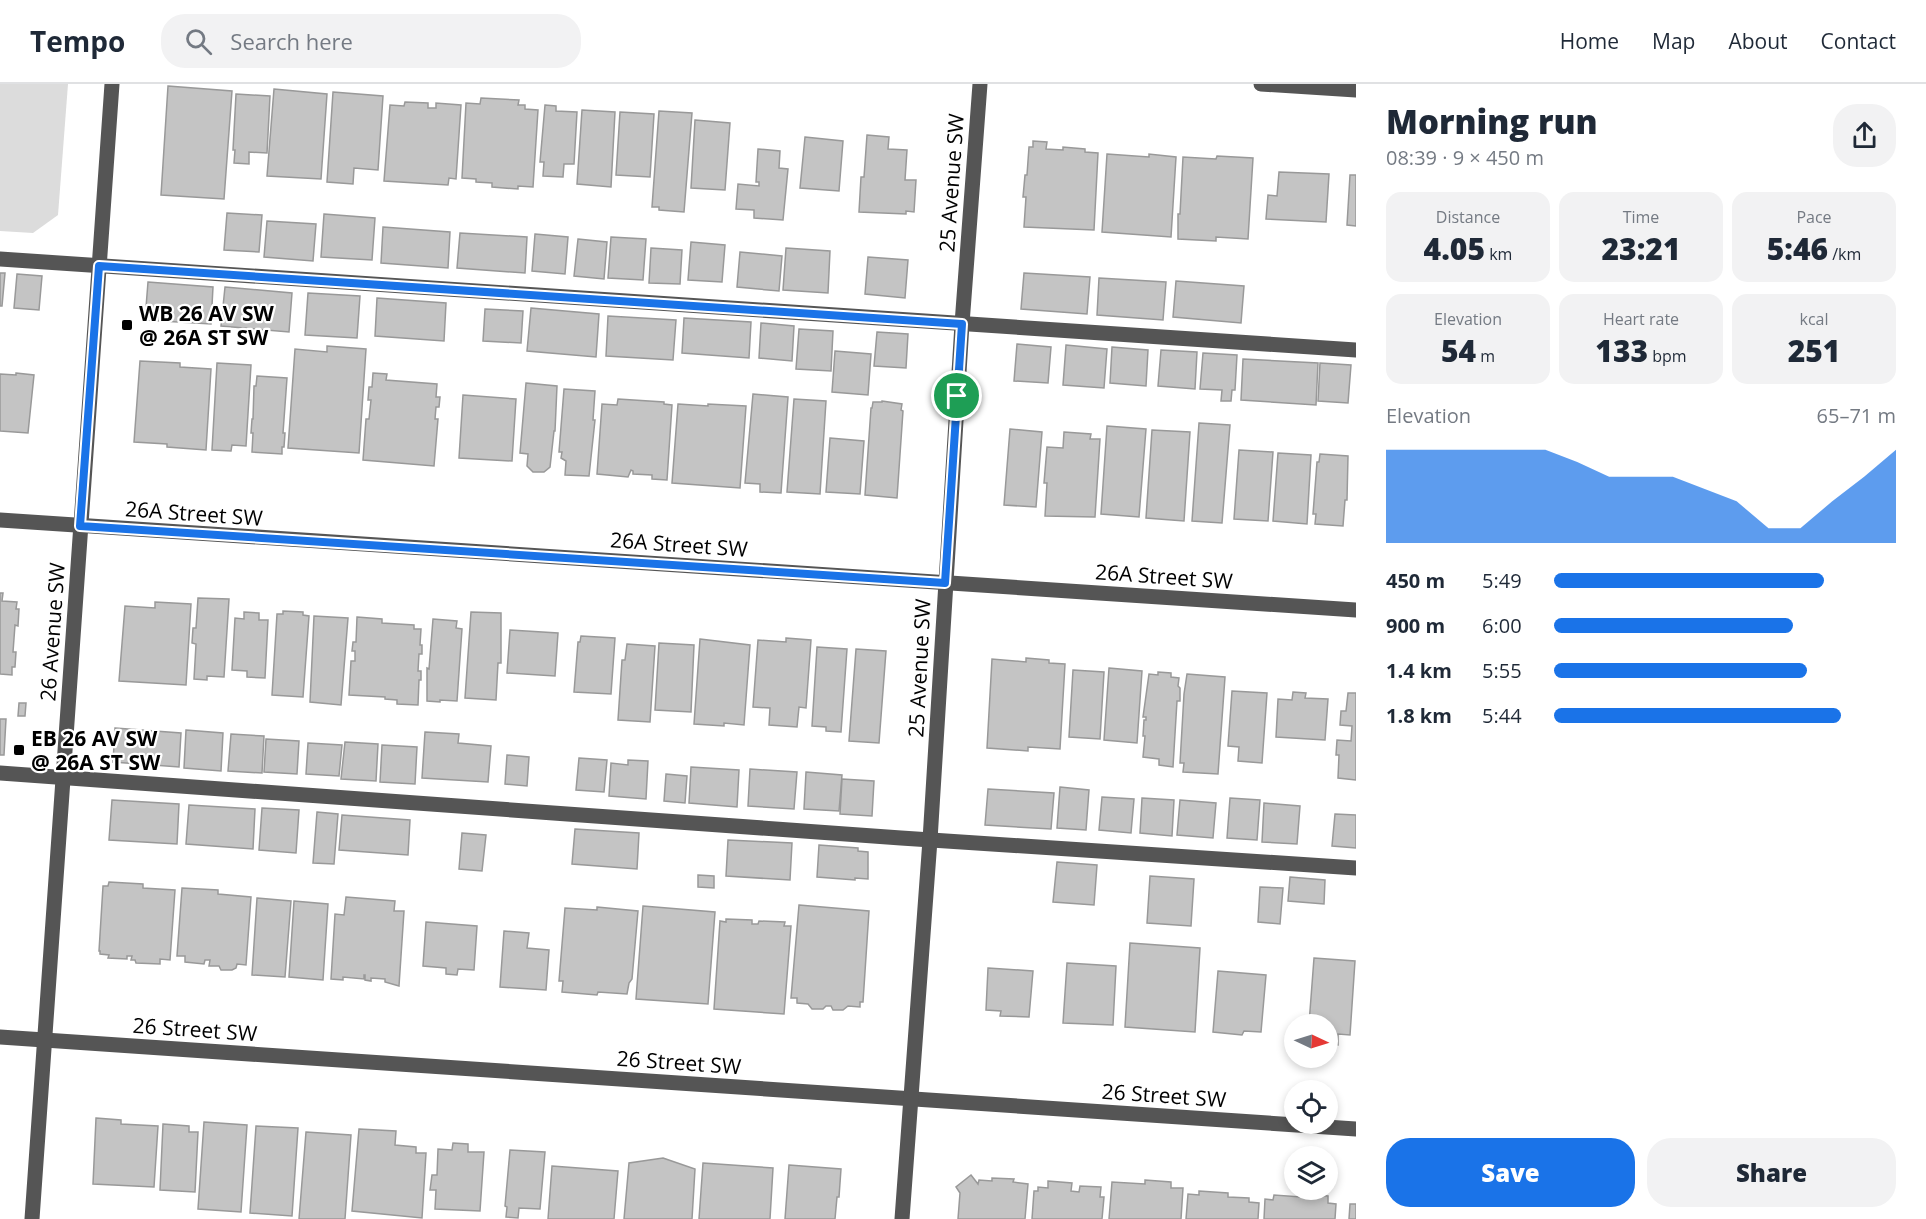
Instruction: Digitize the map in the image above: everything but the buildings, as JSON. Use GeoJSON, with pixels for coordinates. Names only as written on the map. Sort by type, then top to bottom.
{"type":"FeatureCollection","features":[{"type":"Feature","properties":{"kind":"street","name":"26 Avenue SW"},"geometry":{"type":"LineString","coordinates":[[33,1219],[112,84]]}},
{"type":"Feature","properties":{"kind":"street","name":"25 Avenue SW"},"geometry":{"type":"LineString","coordinates":[[902,1219],[930,840],[962,324],[980,84]]}},
{"type":"Feature","properties":{"kind":"street"},"geometry":{"type":"LineString","coordinates":[[1261,84],[1356,90]]}},
{"type":"Feature","properties":{"kind":"street"},"geometry":{"type":"LineString","coordinates":[[0,259],[1356,350]]}},
{"type":"Feature","properties":{"kind":"street","name":"26A Street SW"},"geometry":{"type":"LineString","coordinates":[[0,520],[1356,610]]}},
{"type":"Feature","properties":{"kind":"street"},"geometry":{"type":"LineString","coordinates":[[0,773],[930,840],[1356,868]]}},
{"type":"Feature","properties":{"kind":"street","name":"26 Street SW"},"geometry":{"type":"LineString","coordinates":[[0,1037],[1356,1129]]}},
{"type":"Feature","properties":{"kind":"shaded area"},"geometry":{"type":"Polygon","coordinates":[[[0,84],[68,84],[58,215],[33,233],[0,231],[0,84]]]}},
{"type":"Feature","properties":{"kind":"place","name":"WB 26 AV SW @ 26A ST SW"},"geometry":{"type":"Point","coordinates":[127,325]}},
{"type":"Feature","properties":{"kind":"place","name":"EB 26 AV SW @ 26A ST SW"},"geometry":{"type":"Point","coordinates":[19,750]}},
{"type":"Feature","properties":{"kind":"route"},"geometry":{"type":"LineString","coordinates":[[99,266],[962,324],[957,396],[945,583],[80,526],[99,266]]}}]}
